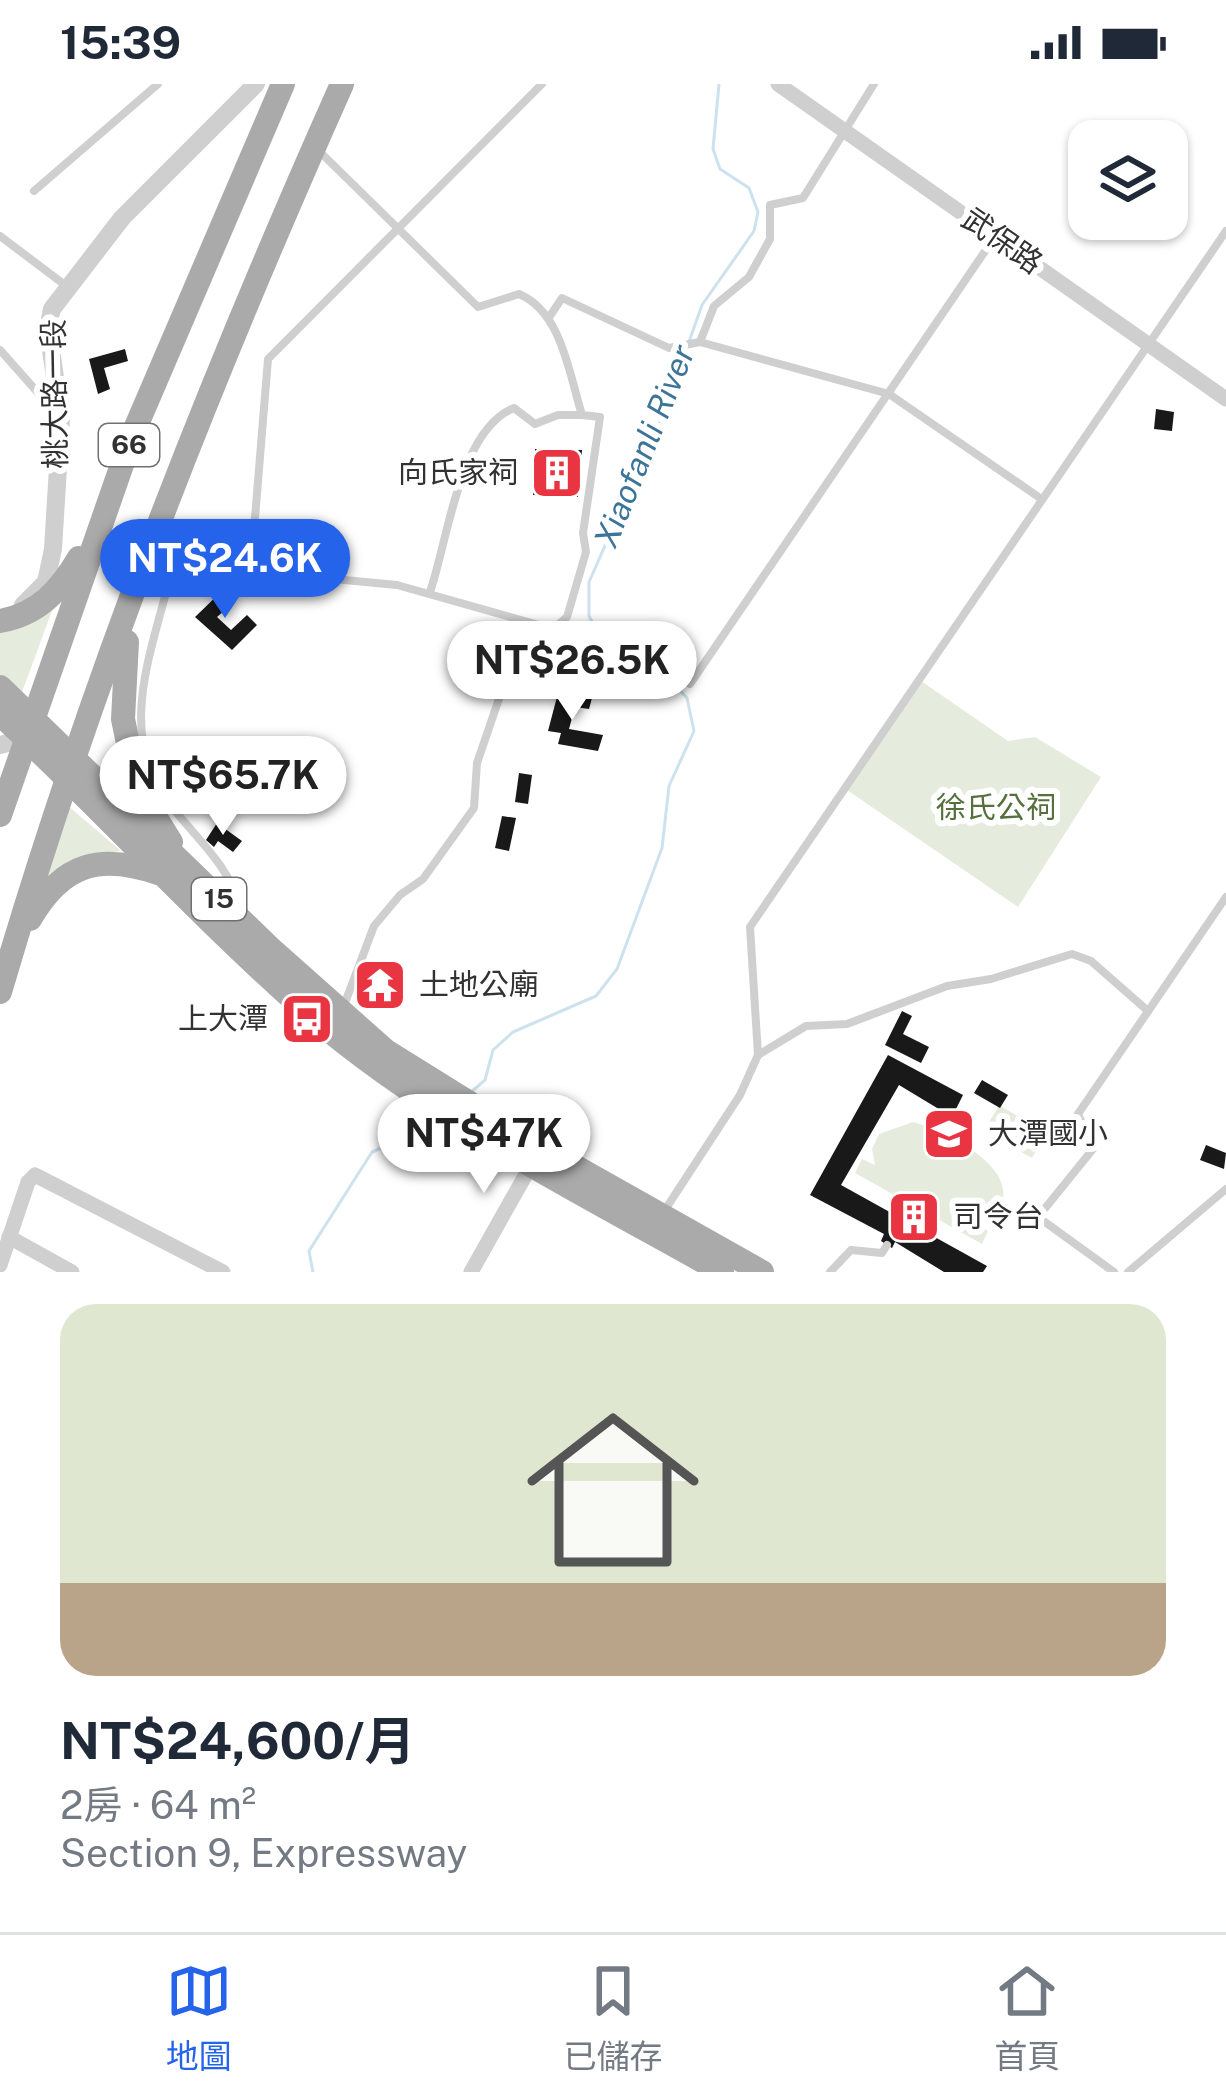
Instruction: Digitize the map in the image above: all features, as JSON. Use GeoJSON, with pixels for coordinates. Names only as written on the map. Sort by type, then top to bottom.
{"type":"FeatureCollection","features":[{"type":"Feature","properties":{"kind":"main road","name":"66"},"geometry":{"type":"LineString","coordinates":[[0,815],[170,342],[283,84]]}},
{"type":"Feature","properties":{"kind":"main road","name":"66"},"geometry":{"type":"LineString","coordinates":[[0,992],[68,768],[139,586],[176,474],[342,84]]}},
{"type":"Feature","properties":{"kind":"main road"},"geometry":{"type":"LineString","coordinates":[[0,617],[29,611],[58,592],[105,514]]}},
{"type":"Feature","properties":{"kind":"main road"},"geometry":{"type":"LineString","coordinates":[[139,586],[123,663],[123,718],[137,787],[178,873]]}},
{"type":"Feature","properties":{"kind":"main road","name":"15"},"geometry":{"type":"LineString","coordinates":[[0,687],[29,729],[68,768],[336,1021],[448,1101],[722,1272]]}},
{"type":"Feature","properties":{"kind":"main road","name":"15"},"geometry":{"type":"LineString","coordinates":[[0,714],[29,729]]}},
{"type":"Feature","properties":{"kind":"main road"},"geometry":{"type":"LineString","coordinates":[[13,947],[40,901],[71,872],[124,861],[178,873]]}},
{"type":"Feature","properties":{"kind":"main road","name":"15"},"geometry":{"type":"LineString","coordinates":[[178,873],[244,923],[336,1021]]}},
{"type":"Feature","properties":{"kind":"main road","name":"15"},"geometry":{"type":"LineString","coordinates":[[537,1156],[662,1215],[762,1272]]}},
{"type":"Feature","properties":{"kind":"street","name":"桃大路一段"},"geometry":{"type":"LineString","coordinates":[[0,617],[31,600],[51,567],[61,419],[48,329],[52,309],[65,286],[122,218],[256,84]]}},
{"type":"Feature","properties":{"kind":"street","name":"武保路"},"geometry":{"type":"LineString","coordinates":[[778,84],[1226,399]]}},
{"type":"Feature","properties":{"kind":"street"},"geometry":{"type":"LineString","coordinates":[[0,745],[29,729]]}},
{"type":"Feature","properties":{"kind":"street"},"geometry":{"type":"LineString","coordinates":[[472,1272],[537,1156]]}},
{"type":"Feature","properties":{"kind":"street"},"geometry":{"type":"LineString","coordinates":[[0,1265],[28,1182],[35,1175],[223,1272]]}},
{"type":"Feature","properties":{"kind":"street"},"geometry":{"type":"LineString","coordinates":[[9,1238],[71,1272]]}},
{"type":"Feature","properties":{"kind":"lane"},"geometry":{"type":"LineString","coordinates":[[34,191],[158,84]]}},
{"type":"Feature","properties":{"kind":"lane"},"geometry":{"type":"LineString","coordinates":[[250,579],[268,359],[542,84]]}},
{"type":"Feature","properties":{"kind":"lane"},"geometry":{"type":"LineString","coordinates":[[700,342],[714,306],[749,277],[770,238],[770,205],[803,198],[874,84]]}},
{"type":"Feature","properties":{"kind":"lane"},"geometry":{"type":"LineString","coordinates":[[314,148],[327,154],[478,307],[519,294],[534,300],[549,316],[582,415]]}},
{"type":"Feature","properties":{"kind":"lane"},"geometry":{"type":"LineString","coordinates":[[662,1215],[740,1095],[758,1055],[750,927],[1226,231]]}},
{"type":"Feature","properties":{"kind":"lane"},"geometry":{"type":"LineString","coordinates":[[0,236],[65,286]]}},
{"type":"Feature","properties":{"kind":"lane"},"geometry":{"type":"LineString","coordinates":[[690,684],[995,236]]}},
{"type":"Feature","properties":{"kind":"lane"},"geometry":{"type":"LineString","coordinates":[[549,316],[562,298],[669,348],[700,342],[889,394],[1040,498]]}},
{"type":"Feature","properties":{"kind":"lane"},"geometry":{"type":"LineString","coordinates":[[0,350],[61,419]]}},
{"type":"Feature","properties":{"kind":"lane"},"geometry":{"type":"LineString","coordinates":[[244,923],[234,883],[145,764],[139,736],[140,704],[169,581],[314,577],[430,592],[530,626],[553,629],[567,617],[586,552],[583,533],[600,417],[558,415],[535,424],[514,408],[496,416],[472,448],[430,592]]}},
{"type":"Feature","properties":{"kind":"lane"},"geometry":{"type":"LineString","coordinates":[[336,1021],[374,926],[400,895],[423,879],[474,808],[478,763],[516,650],[530,626]]}},
{"type":"Feature","properties":{"kind":"lane"},"geometry":{"type":"LineString","coordinates":[[1114,1272],[1038,1217],[1093,1149],[1078,1114],[1226,897]]}},
{"type":"Feature","properties":{"kind":"lane"},"geometry":{"type":"LineString","coordinates":[[758,1055],[806,1026],[847,1024],[947,986],[991,979],[1072,954],[1091,961],[1148,1011]]}},
{"type":"Feature","properties":{"kind":"lane"},"geometry":{"type":"LineString","coordinates":[[1128,1272],[1226,1189]]}},
{"type":"Feature","properties":{"kind":"lane"},"geometry":{"type":"LineString","coordinates":[[830,1272],[851,1250],[882,1253],[887,1245]]}},
{"type":"Feature","properties":{"kind":"green space"},"geometry":{"type":"Polygon","coordinates":[[[53,608],[21,695],[0,677],[0,633],[53,608]]]}},
{"type":"Feature","properties":{"kind":"green space","name":"徐氏公祠"},"geometry":{"type":"Polygon","coordinates":[[[921,681],[1008,741],[1035,737],[1101,777],[1018,907],[847,790],[921,681]]]}},
{"type":"Feature","properties":{"kind":"green space"},"geometry":{"type":"Polygon","coordinates":[[[67,805],[121,851],[81,857],[45,879],[67,805]]]}},
{"type":"Feature","properties":{"kind":"green space"},"geometry":{"type":"Polygon","coordinates":[[[999,1105],[1046,1133],[1032,1158],[984,1131],[999,1105]]]}},
{"type":"Feature","properties":{"kind":"green space"},"geometry":{"type":"Polygon","coordinates":[[[913,1122],[970,1148],[999,1177],[1003,1193],[997,1210],[978,1225],[988,1231],[982,1244],[855,1173],[862,1159],[875,1165],[872,1149],[879,1134],[913,1122]]]}},
{"type":"Feature","properties":{"kind":"building"},"geometry":{"type":"Polygon","coordinates":[[[125,349],[128,361],[104,368],[110,389],[98,394],[89,359],[125,349]]]}},
{"type":"Feature","properties":{"kind":"building"},"geometry":{"type":"Polygon","coordinates":[[[1156,409],[1174,412],[1172,431],[1154,429],[1156,409]]]}},
{"type":"Feature","properties":{"kind":"building","name":"向氏家祠"},"geometry":{"type":"Polygon","coordinates":[[[535,449],[582,450],[578,497],[533,495],[535,449]]]}},
{"type":"Feature","properties":{"kind":"building"},"geometry":{"type":"Polygon","coordinates":[[[224,589],[235,601],[217,617],[231,630],[247,615],[257,625],[232,650],[195,617],[224,589]]]}},
{"type":"Feature","properties":{"kind":"building"},"geometry":{"type":"Polygon","coordinates":[[[558,693],[592,698],[589,709],[575,707],[569,729],[603,735],[598,751],[558,744],[561,733],[548,731],[558,693]]]}},
{"type":"Feature","properties":{"kind":"building"},"geometry":{"type":"Polygon","coordinates":[[[519,773],[532,775],[528,804],[515,802],[519,773]]]}},
{"type":"Feature","properties":{"kind":"building"},"geometry":{"type":"Polygon","coordinates":[[[502,816],[516,818],[509,851],[495,848],[502,816]]]}},
{"type":"Feature","properties":{"kind":"building"},"geometry":{"type":"Polygon","coordinates":[[[217,823],[242,841],[233,852],[218,841],[214,847],[206,840],[217,823]]]}},
{"type":"Feature","properties":{"kind":"building","name":"土地公廟"},"geometry":{"type":"Polygon","coordinates":[[[389,972],[395,984],[371,997],[364,985],[389,972]]]}},
{"type":"Feature","properties":{"kind":"building"},"geometry":{"type":"Polygon","coordinates":[[[902,1011],[912,1016],[903,1034],[929,1047],[921,1063],[885,1045],[902,1011]]]}},
{"type":"Feature","properties":{"kind":"building"},"geometry":{"type":"Polygon","coordinates":[[[888,1055],[963,1095],[952,1117],[899,1085],[841,1185],[987,1266],[983,1272],[944,1272],[895,1242],[892,1248],[881,1241],[884,1234],[810,1195],[888,1055]]]}},
{"type":"Feature","properties":{"kind":"building"},"geometry":{"type":"Polygon","coordinates":[[[982,1080],[1008,1095],[1000,1108],[974,1093],[982,1080]]]}},
{"type":"Feature","properties":{"kind":"building"},"geometry":{"type":"Polygon","coordinates":[[[1206,1145],[1226,1153],[1224,1169],[1200,1160],[1206,1145]]]}},
{"type":"Feature","properties":{"kind":"waterway","name":"Xiaofanli River"},"geometry":{"type":"LineString","coordinates":[[470,1093],[485,1080],[493,1050],[513,1032],[596,996],[617,969],[662,848],[669,786],[694,731],[687,698],[666,675],[603,642],[589,616],[589,582],[666,407],[702,305],[754,231],[758,212],[749,188],[720,169],[713,149],[719,84]]}},
{"type":"Feature","properties":{"kind":"waterway","name":"Xiaofanli River"},"geometry":{"type":"LineString","coordinates":[[313,1272],[309,1251],[372,1152],[437,1124]]}},
{"type":"Feature","properties":{"kind":"place","name":"向氏家祠"},"geometry":{"type":"Point","coordinates":[557,473]}},
{"type":"Feature","properties":{"kind":"place","name":"土地公廟"},"geometry":{"type":"Point","coordinates":[380,985]}},
{"type":"Feature","properties":{"kind":"place","name":"上大潭"},"geometry":{"type":"Point","coordinates":[307,1019]}},
{"type":"Feature","properties":{"kind":"place","name":"大潭國小"},"geometry":{"type":"Point","coordinates":[949,1134]}},
{"type":"Feature","properties":{"kind":"place","name":"司令台"},"geometry":{"type":"Point","coordinates":[914,1217]}}]}
